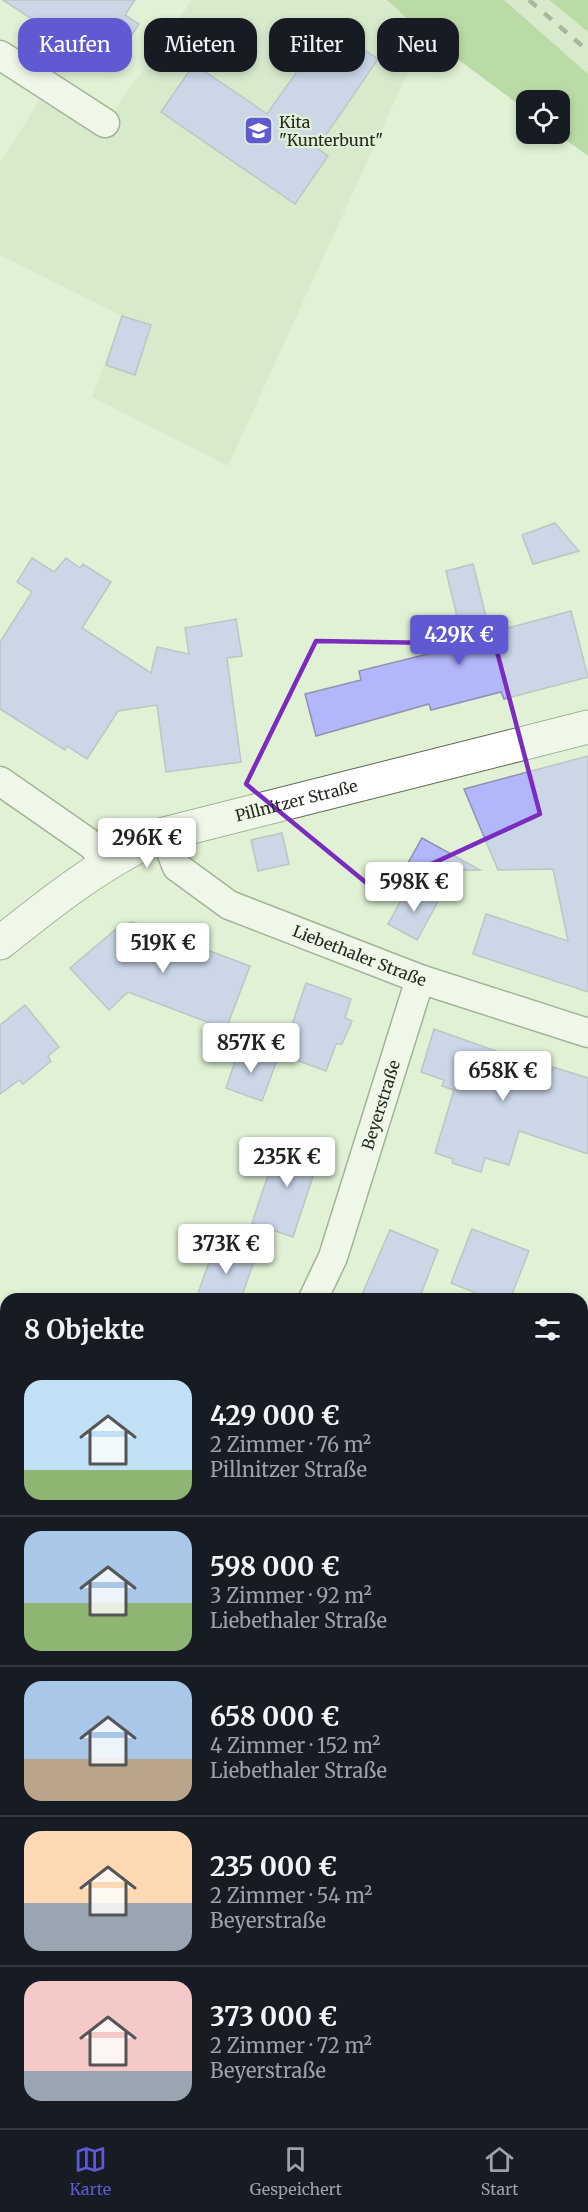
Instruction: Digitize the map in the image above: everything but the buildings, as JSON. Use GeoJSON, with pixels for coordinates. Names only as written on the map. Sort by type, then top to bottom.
{"type":"FeatureCollection","features":[{"type":"Feature","properties":{"kind":"street"},"geometry":{"type":"LineString","coordinates":[[0,55],[105,123]]}},
{"type":"Feature","properties":{"kind":"street","name":"Pillnitzer Straße"},"geometry":{"type":"LineString","coordinates":[[0,943],[107,863],[164,834],[588,727]]}},
{"type":"Feature","properties":{"kind":"street"},"geometry":{"type":"LineString","coordinates":[[0,781],[92,845],[107,863]]}},
{"type":"Feature","properties":{"kind":"street","name":"Liebethaler Straße"},"geometry":{"type":"LineString","coordinates":[[164,834],[177,867],[229,905],[420,979],[588,1033]]}},
{"type":"Feature","properties":{"kind":"street","name":"Beyerstraße"},"geometry":{"type":"LineString","coordinates":[[316,1293],[333,1257],[420,979]]}},
{"type":"Feature","properties":{"kind":"highlighted area"},"geometry":{"type":"Polygon","coordinates":[[[316,641],[495,644],[540,814],[375,890],[246,784],[316,641]]]}},
{"type":"Feature","properties":{"kind":"shaded area"},"geometry":{"type":"Polygon","coordinates":[[[192,0],[387,0],[407,18],[377,18],[377,72],[408,72],[228,466],[92,397],[122,316],[0,255],[0,163],[41,98],[97,135],[144,68],[144,72],[257,72],[257,18],[179,18],[192,0]]]}},
{"type":"Feature","properties":{"kind":"shaded area"},"geometry":{"type":"Polygon","coordinates":[[[504,0],[549,0],[588,32],[588,74],[504,0]]]}},
{"type":"Feature","properties":{"kind":"green space"},"geometry":{"type":"Polygon","coordinates":[[[387,0],[504,0],[588,74],[588,156],[570,143],[570,90],[516,90],[516,103],[459,60],[459,18],[407,18],[387,0]]]}},
{"type":"Feature","properties":{"kind":"green space"},"geometry":{"type":"Polygon","coordinates":[[[549,0],[588,0],[588,32],[549,0]]]}},
{"type":"Feature","properties":{"kind":"railway"},"geometry":{"type":"LineString","coordinates":[[529,0],[588,51]]}},
{"type":"Feature","properties":{"kind":"place","name":"Kita \"Kunterbunt\""},"geometry":{"type":"Point","coordinates":[258,131]}}]}
